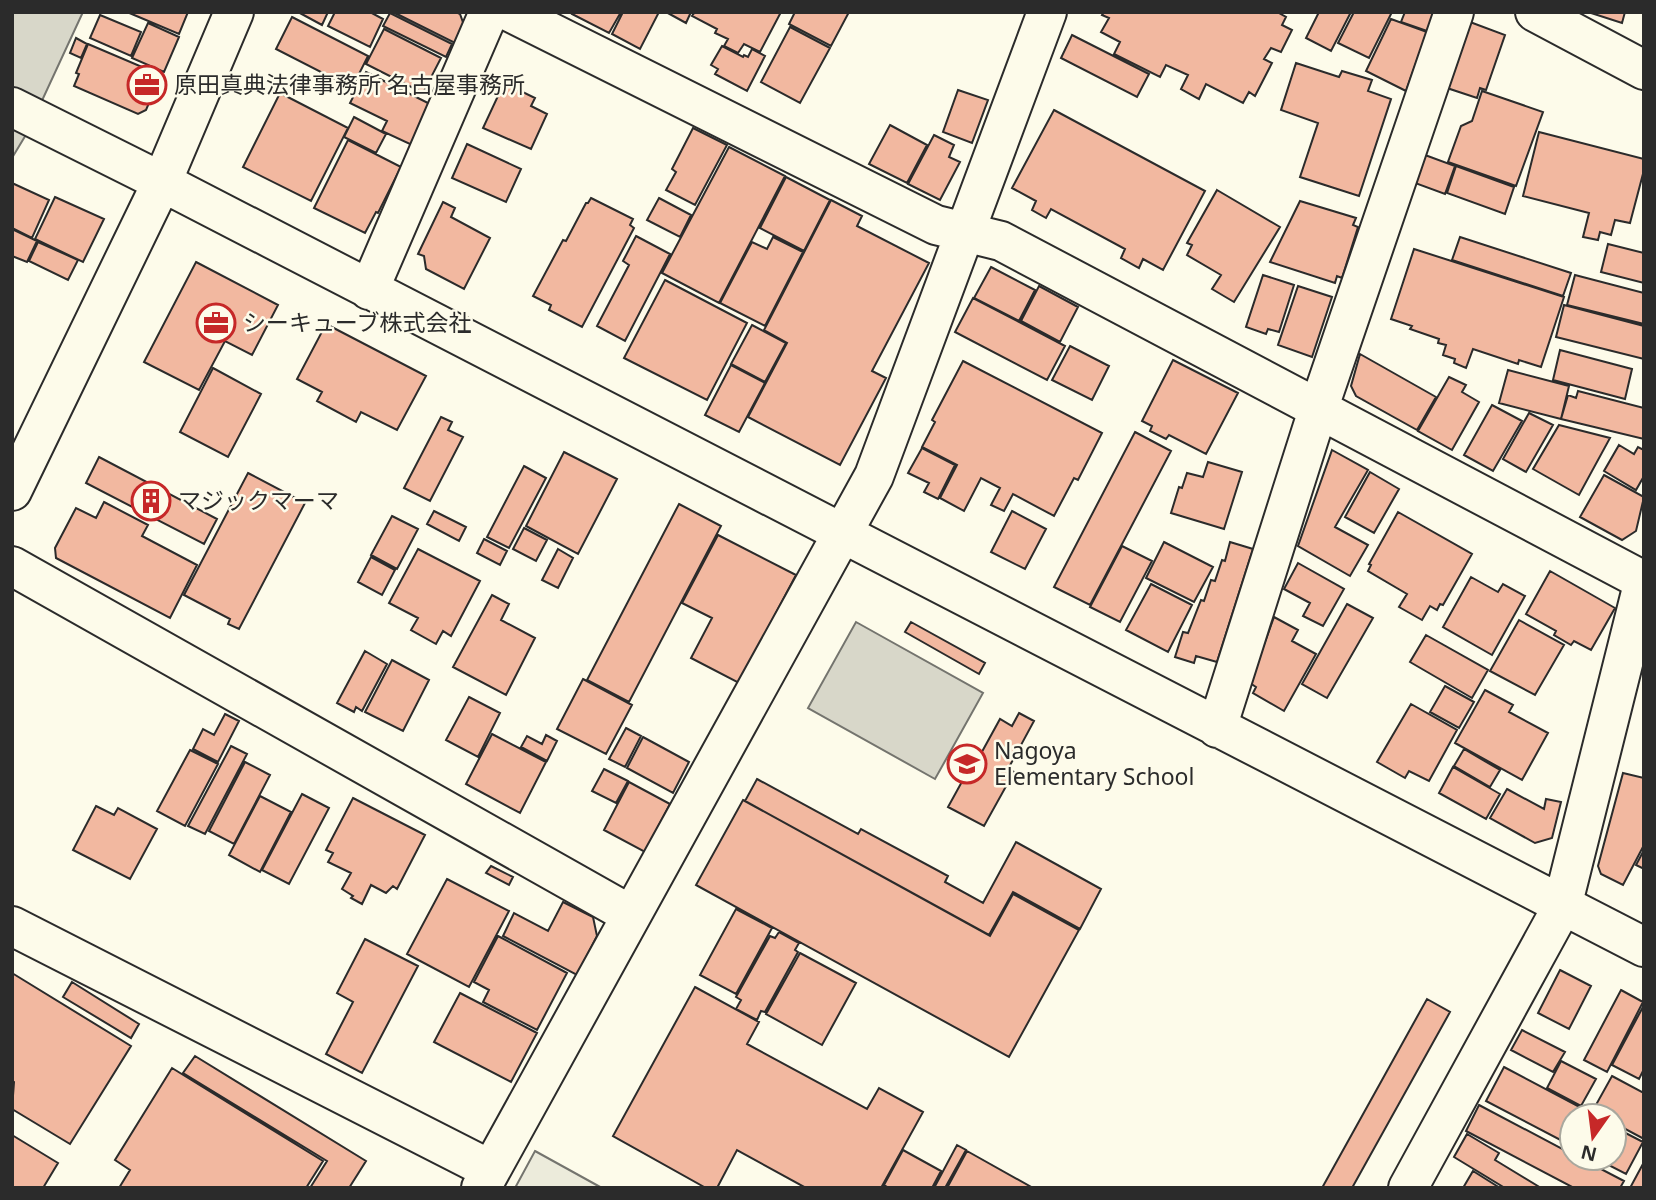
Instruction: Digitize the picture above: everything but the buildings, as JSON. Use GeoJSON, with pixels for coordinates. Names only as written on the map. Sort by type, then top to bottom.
{"type":"FeatureCollection","features":[{"type":"Feature","properties":{"kind":"street"},"geometry":{"type":"LineString","coordinates":[[12,491],[162,182],[234,12]]}},
{"type":"Feature","properties":{"kind":"street"},"geometry":{"type":"LineString","coordinates":[[369,290],[489,12]]}},
{"type":"Feature","properties":{"kind":"street"},"geometry":{"type":"LineString","coordinates":[[510,12],[936,225],[1001,241],[1644,581],[1562,907],[1408,1188]]}},
{"type":"Feature","properties":{"kind":"street"},"geometry":{"type":"LineString","coordinates":[[12,926],[486,1179],[874,476],[1047,12]]}},
{"type":"Feature","properties":{"kind":"street"},"geometry":{"type":"LineString","coordinates":[[1217,728],[1318,410],[1454,12]]}},
{"type":"Feature","properties":{"kind":"street"},"geometry":{"type":"LineString","coordinates":[[1535,12],[1644,70]]}},
{"type":"Feature","properties":{"kind":"street"},"geometry":{"type":"LineString","coordinates":[[12,107],[1644,947]]}},
{"type":"Feature","properties":{"kind":"street"},"geometry":{"type":"LineString","coordinates":[[12,566],[631,915]]}},
{"type":"Feature","properties":{"kind":"shaded area"},"geometry":{"type":"Polygon","coordinates":[[[12,12],[83,12],[27,133],[12,158],[12,12]]]}},
{"type":"Feature","properties":{"kind":"shaded area"},"geometry":{"type":"Polygon","coordinates":[[[856,622],[983,693],[935,779],[808,708],[856,622]]]}},
{"type":"Feature","properties":{"kind":"shaded area"},"geometry":{"type":"Polygon","coordinates":[[[535,1151],[602,1188],[515,1188],[535,1151]]]}},
{"type":"Feature","properties":{"kind":"place","name":"原田真典法律事務所 名古屋事務所"},"geometry":{"type":"Point","coordinates":[147,85]}},
{"type":"Feature","properties":{"kind":"place","name":"シーキューブ株式会社"},"geometry":{"type":"Point","coordinates":[216,323]}},
{"type":"Feature","properties":{"kind":"place","name":"マジックマーマ"},"geometry":{"type":"Point","coordinates":[151,501]}},
{"type":"Feature","properties":{"kind":"place","name":"Nagoya Elementary School"},"geometry":{"type":"Point","coordinates":[967,764]}}]}
